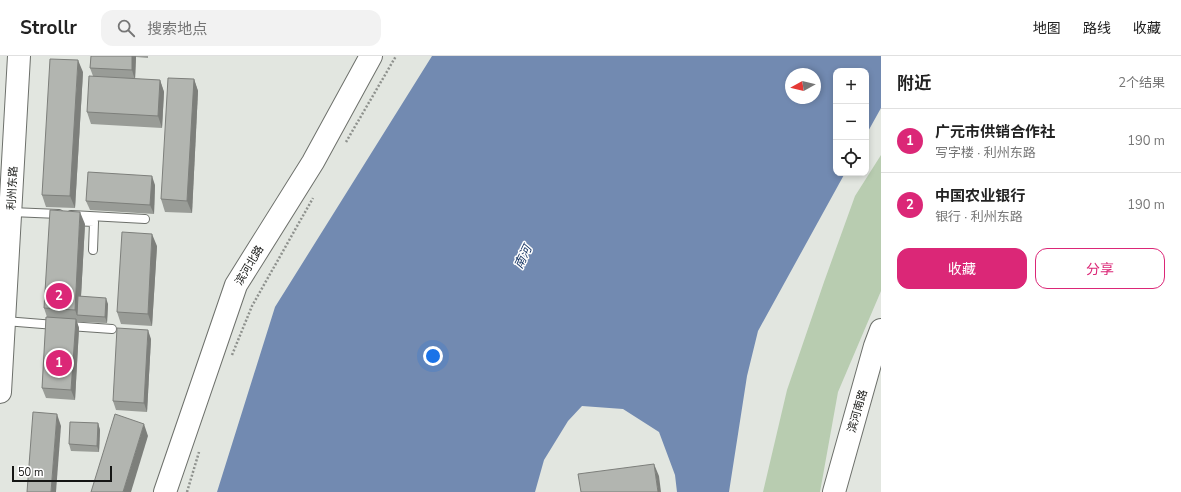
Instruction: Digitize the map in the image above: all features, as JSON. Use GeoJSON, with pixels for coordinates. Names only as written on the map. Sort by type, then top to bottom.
{"type":"FeatureCollection","features":[{"type":"Feature","properties":{"kind":"main road","name":"利州东路"},"geometry":{"type":"LineString","coordinates":[[0,392],[19,56]]}},
{"type":"Feature","properties":{"kind":"main road","name":"滨河北路"},"geometry":{"type":"LineString","coordinates":[[165,492],[236,285],[313,162],[371,56]]}},
{"type":"Feature","properties":{"kind":"main road","name":"滨河南路"},"geometry":{"type":"LineString","coordinates":[[834,492],[875,346],[881,330]]}},
{"type":"Feature","properties":{"kind":"lane"},"geometry":{"type":"LineString","coordinates":[[10,214],[145,219]]}},
{"type":"Feature","properties":{"kind":"lane"},"geometry":{"type":"LineString","coordinates":[[10,214],[94,222],[93,250]]}},
{"type":"Feature","properties":{"kind":"lane"},"geometry":{"type":"LineString","coordinates":[[4,321],[112,329]]}},
{"type":"Feature","properties":{"kind":"path"},"geometry":{"type":"LineString","coordinates":[[344,144],[396,56]]}},
{"type":"Feature","properties":{"kind":"path"},"geometry":{"type":"LineString","coordinates":[[229,362],[252,306],[317,191]]}},
{"type":"Feature","properties":{"kind":"path"},"geometry":{"type":"LineString","coordinates":[[187,492],[200,448]]}},
{"type":"Feature","properties":{"kind":"green space"},"geometry":{"type":"Polygon","coordinates":[[[881,155],[881,291],[838,392],[820,492],[763,492],[787,390],[855,196],[881,155]]]}},
{"type":"Feature","properties":{"kind":"water","name":"南河"},"geometry":{"type":"Polygon","coordinates":[[[432,56],[881,56],[881,108],[869,130],[869,68],[833,68],[833,176],[843,176],[758,331],[747,376],[729,492],[677,492],[675,475],[659,432],[623,409],[582,406],[568,421],[544,460],[535,492],[217,492],[275,307],[432,56]]]}},
{"type":"Feature","properties":{"kind":"building"},"geometry":{"type":"Polygon","coordinates":[[[91,56],[132,56],[132,70],[90,68],[91,56]]]}},
{"type":"Feature","properties":{"kind":"building"},"geometry":{"type":"Polygon","coordinates":[[[50,59],[78,60],[70,196],[42,195],[50,59]]]}},
{"type":"Feature","properties":{"kind":"building"},"geometry":{"type":"Polygon","coordinates":[[[89,76],[160,80],[158,116],[87,112],[89,76]]]}},
{"type":"Feature","properties":{"kind":"building"},"geometry":{"type":"Polygon","coordinates":[[[168,78],[194,79],[187,201],[161,199],[168,78]]]}},
{"type":"Feature","properties":{"kind":"building"},"geometry":{"type":"Polygon","coordinates":[[[88,172],[152,176],[150,205],[86,201],[88,172]]]}},
{"type":"Feature","properties":{"kind":"building"},"geometry":{"type":"Polygon","coordinates":[[[50,210],[80,212],[75,310],[44,308],[50,210]]]}},
{"type":"Feature","properties":{"kind":"building"},"geometry":{"type":"Polygon","coordinates":[[[122,232],[152,234],[148,314],[117,312],[122,232]]]}},
{"type":"Feature","properties":{"kind":"building"},"geometry":{"type":"Polygon","coordinates":[[[78,296],[106,298],[105,317],[77,315],[78,296]]]}},
{"type":"Feature","properties":{"kind":"building"},"geometry":{"type":"Polygon","coordinates":[[[46,317],[76,319],[71,390],[42,388],[46,317]]]}},
{"type":"Feature","properties":{"kind":"building"},"geometry":{"type":"Polygon","coordinates":[[[117,328],[148,330],[144,403],[113,401],[117,328]]]}},
{"type":"Feature","properties":{"kind":"building"},"geometry":{"type":"Polygon","coordinates":[[[33,412],[57,414],[51,492],[27,492],[33,412]]]}},
{"type":"Feature","properties":{"kind":"building"},"geometry":{"type":"Polygon","coordinates":[[[115,414],[144,424],[123,492],[91,492],[115,414]]]}},
{"type":"Feature","properties":{"kind":"building"},"geometry":{"type":"Polygon","coordinates":[[[70,422],[98,423],[97,446],[69,444],[70,422]]]}},
{"type":"Feature","properties":{"kind":"building"},"geometry":{"type":"Polygon","coordinates":[[[654,464],[658,492],[581,492],[578,474],[654,464]]]}},
{"type":"Feature","properties":{"kind":"place","name":"中国农业银行"},"geometry":{"type":"Point","coordinates":[59,296]}},
{"type":"Feature","properties":{"kind":"place","name":"广元市供销合作社"},"geometry":{"type":"Point","coordinates":[59,363]}}]}
